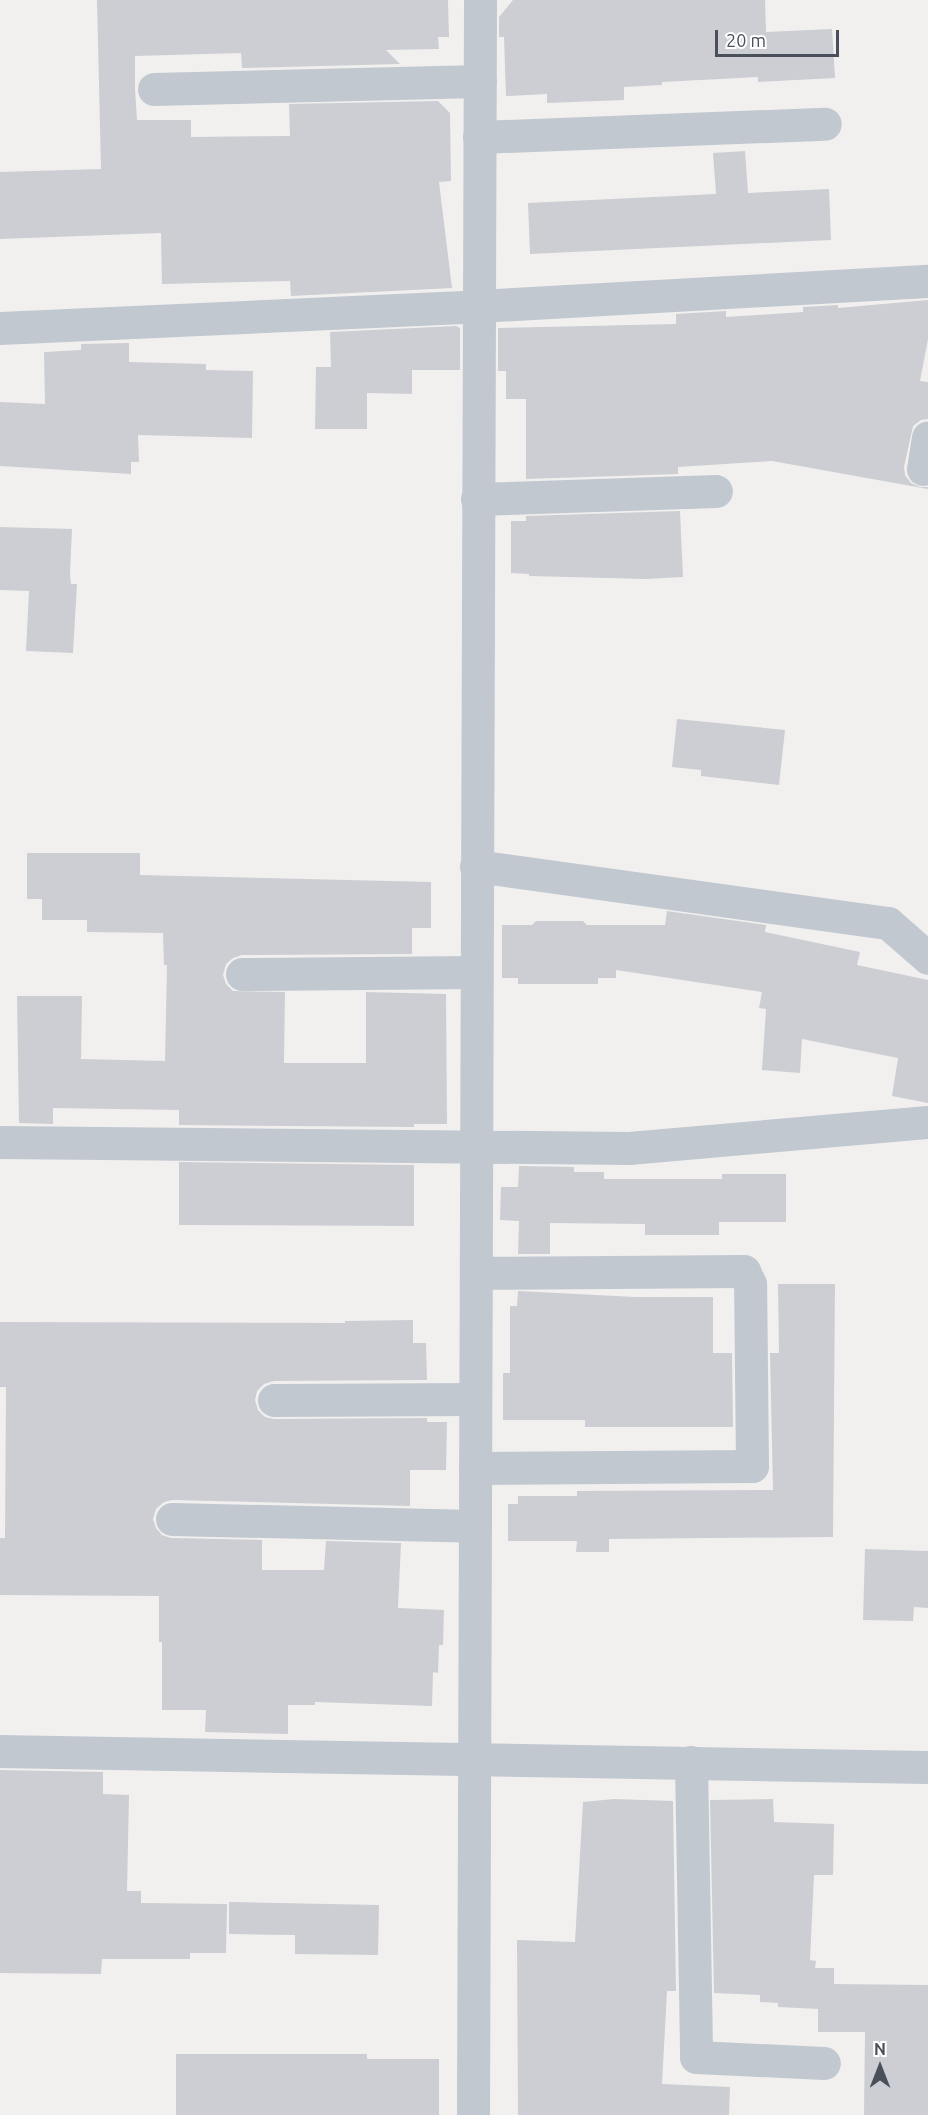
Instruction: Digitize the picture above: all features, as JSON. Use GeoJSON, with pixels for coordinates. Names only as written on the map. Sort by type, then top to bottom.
{"type":"FeatureCollection","features":[{"type":"Feature","properties":{"kind":"street"},"geometry":{"type":"LineString","coordinates":[[473,2115],[480,0]]}},
{"type":"Feature","properties":{"kind":"street"},"geometry":{"type":"LineString","coordinates":[[154,89],[480,81]]}},
{"type":"Feature","properties":{"kind":"street"},"geometry":{"type":"LineString","coordinates":[[479,137],[825,124]]}},
{"type":"Feature","properties":{"kind":"street"},"geometry":{"type":"LineString","coordinates":[[0,328],[478,306],[928,281]]}},
{"type":"Feature","properties":{"kind":"street"},"geometry":{"type":"LineString","coordinates":[[922,469],[928,437]]}},
{"type":"Feature","properties":{"kind":"street"},"geometry":{"type":"LineString","coordinates":[[477,499],[716,491]]}},
{"type":"Feature","properties":{"kind":"street"},"geometry":{"type":"LineString","coordinates":[[476,866],[888,923],[928,958]]}},
{"type":"Feature","properties":{"kind":"street"},"geometry":{"type":"LineString","coordinates":[[242,974],[476,972]]}},
{"type":"Feature","properties":{"kind":"street"},"geometry":{"type":"LineString","coordinates":[[0,1142],[629,1148],[928,1122]]}},
{"type":"Feature","properties":{"kind":"street"},"geometry":{"type":"LineString","coordinates":[[475,1468],[752,1466],[750,1284],[744,1270],[476,1273]]}},
{"type":"Feature","properties":{"kind":"street"},"geometry":{"type":"LineString","coordinates":[[274,1400],[475,1399]]}},
{"type":"Feature","properties":{"kind":"street"},"geometry":{"type":"LineString","coordinates":[[172,1519],[475,1526]]}},
{"type":"Feature","properties":{"kind":"street"},"geometry":{"type":"LineString","coordinates":[[0,1751],[928,1767]]}},
{"type":"Feature","properties":{"kind":"street"},"geometry":{"type":"LineString","coordinates":[[691,1762],[696,2057],[824,2063]]}},
{"type":"Feature","properties":{"kind":"building"},"geometry":{"type":"Polygon","coordinates":[[[97,0],[448,0],[449,37],[438,37],[439,49],[386,50],[400,64],[242,68],[241,53],[135,56],[135,89],[137,120],[191,120],[191,137],[290,136],[289,104],[438,101],[450,113],[451,181],[439,182],[452,288],[291,296],[290,281],[162,284],[161,233],[0,239],[0,172],[101,169],[97,0]]]}},
{"type":"Feature","properties":{"kind":"building"},"geometry":{"type":"Polygon","coordinates":[[[513,0],[765,0],[766,32],[832,29],[835,78],[758,82],[758,77],[662,82],[662,85],[624,87],[624,100],[547,103],[547,94],[506,96],[504,37],[499,37],[499,17],[513,0]]]}},
{"type":"Feature","properties":{"kind":"building"},"geometry":{"type":"Polygon","coordinates":[[[745,151],[748,193],[829,189],[831,240],[530,254],[528,203],[716,194],[713,153],[745,151]]]}},
{"type":"Feature","properties":{"kind":"building"},"geometry":{"type":"Polygon","coordinates":[[[928,300],[928,339],[920,381],[928,382],[928,419],[921,420],[913,426],[904,467],[905,475],[911,483],[920,487],[928,487],[928,489],[772,461],[678,467],[678,474],[526,479],[526,399],[506,399],[506,371],[498,371],[498,328],[676,324],[676,314],[726,311],[726,317],[803,312],[803,307],[838,305],[838,308],[928,300]]]}},
{"type":"Feature","properties":{"kind":"building"},"geometry":{"type":"Polygon","coordinates":[[[456,326],[460,328],[460,370],[412,370],[412,394],[367,393],[367,429],[315,429],[316,367],[331,367],[330,332],[456,326]]]}},
{"type":"Feature","properties":{"kind":"building"},"geometry":{"type":"Polygon","coordinates":[[[129,343],[129,362],[206,364],[206,370],[253,371],[252,438],[138,435],[139,462],[131,462],[131,474],[0,466],[0,402],[45,404],[44,352],[81,350],[81,344],[129,343]]]}},
{"type":"Feature","properties":{"kind":"building"},"geometry":{"type":"Polygon","coordinates":[[[680,511],[683,577],[646,579],[529,576],[529,574],[511,573],[511,521],[526,521],[526,516],[680,511]]]}},
{"type":"Feature","properties":{"kind":"building"},"geometry":{"type":"Polygon","coordinates":[[[0,527],[72,529],[70,574],[71,584],[77,584],[73,653],[26,651],[29,591],[0,590],[0,527]]]}},
{"type":"Feature","properties":{"kind":"building"},"geometry":{"type":"Polygon","coordinates":[[[677,719],[785,730],[779,785],[701,776],[701,770],[672,767],[677,719]]]}},
{"type":"Feature","properties":{"kind":"building"},"geometry":{"type":"Polygon","coordinates":[[[27,853],[140,853],[140,875],[431,882],[431,928],[412,928],[412,954],[242,955],[226,964],[223,975],[226,984],[233,991],[285,992],[284,1063],[366,1063],[366,992],[446,994],[447,1124],[414,1124],[414,1127],[179,1125],[179,1110],[53,1108],[53,1124],[19,1123],[17,996],[82,996],[81,1059],[165,1061],[167,965],[164,965],[163,933],[87,932],[87,920],[42,920],[42,899],[27,899],[27,853]]]}},
{"type":"Feature","properties":{"kind":"building"},"geometry":{"type":"Polygon","coordinates":[[[667,911],[766,925],[765,932],[860,952],[857,965],[928,980],[928,1103],[892,1096],[898,1058],[802,1039],[800,1073],[762,1070],[766,1009],[759,1008],[762,992],[616,970],[616,978],[598,978],[598,984],[518,984],[518,978],[502,978],[502,925],[532,925],[536,921],[583,921],[587,925],[665,925],[667,911]]]}},
{"type":"Feature","properties":{"kind":"building"},"geometry":{"type":"Polygon","coordinates":[[[179,1162],[414,1165],[414,1226],[179,1225],[179,1162]]]}},
{"type":"Feature","properties":{"kind":"building"},"geometry":{"type":"Polygon","coordinates":[[[519,1166],[574,1167],[574,1172],[604,1172],[604,1179],[722,1179],[722,1174],[786,1174],[786,1222],[719,1222],[719,1235],[645,1235],[645,1224],[550,1223],[550,1254],[518,1254],[519,1221],[500,1220],[501,1187],[518,1187],[519,1166]]]}},
{"type":"Feature","properties":{"kind":"building"},"geometry":{"type":"Polygon","coordinates":[[[778,1284],[835,1284],[833,1537],[609,1539],[609,1552],[576,1552],[577,1541],[508,1541],[508,1504],[518,1504],[518,1496],[577,1496],[577,1491],[773,1490],[770,1353],[779,1353],[778,1284]]]}},
{"type":"Feature","properties":{"kind":"building"},"geometry":{"type":"Polygon","coordinates":[[[518,1291],[635,1297],[713,1297],[713,1353],[732,1353],[733,1427],[585,1427],[585,1420],[503,1420],[503,1373],[510,1373],[510,1306],[517,1306],[518,1291]]]}},
{"type":"Feature","properties":{"kind":"building"},"geometry":{"type":"Polygon","coordinates":[[[413,1320],[413,1343],[426,1343],[427,1380],[274,1381],[264,1384],[257,1391],[255,1400],[258,1410],[265,1417],[274,1419],[427,1418],[427,1422],[447,1422],[446,1470],[410,1470],[410,1506],[172,1500],[164,1502],[156,1509],[153,1519],[162,1535],[171,1538],[262,1540],[262,1570],[324,1570],[326,1541],[401,1543],[398,1608],[444,1610],[443,1645],[439,1645],[438,1673],[433,1672],[432,1706],[315,1702],[315,1705],[288,1705],[288,1734],[205,1732],[206,1710],[162,1710],[159,1596],[0,1595],[0,1538],[5,1538],[6,1387],[0,1387],[0,1322],[345,1323],[345,1321],[413,1320]]]}},
{"type":"Feature","properties":{"kind":"building"},"geometry":{"type":"Polygon","coordinates":[[[865,1549],[928,1551],[928,1608],[914,1607],[913,1621],[863,1620],[865,1549]]]}},
{"type":"Feature","properties":{"kind":"building"},"geometry":{"type":"Polygon","coordinates":[[[0,1770],[103,1772],[103,1794],[129,1795],[127,1891],[141,1891],[141,1903],[227,1904],[226,1953],[190,1953],[190,1959],[102,1959],[101,1974],[0,1973],[0,1770]]]}},
{"type":"Feature","properties":{"kind":"building"},"geometry":{"type":"Polygon","coordinates":[[[614,1799],[673,1801],[676,1991],[667,1991],[662,2084],[730,2087],[729,2115],[518,2115],[517,1940],[575,1942],[583,1802],[614,1799]]]}},
{"type":"Feature","properties":{"kind":"building"},"geometry":{"type":"Polygon","coordinates":[[[773,1799],[774,1822],[834,1824],[833,1875],[814,1875],[810,1960],[816,1961],[815,1968],[834,1968],[834,1984],[928,1985],[928,2115],[864,2115],[865,2032],[818,2032],[818,2009],[778,2007],[778,2003],[760,2002],[760,1995],[714,1993],[710,1800],[773,1799]]]}},
{"type":"Feature","properties":{"kind":"building"},"geometry":{"type":"Polygon","coordinates":[[[229,1902],[379,1905],[378,1955],[295,1954],[295,1935],[229,1934],[229,1902]]]}},
{"type":"Feature","properties":{"kind":"building"},"geometry":{"type":"Polygon","coordinates":[[[176,2054],[367,2054],[367,2059],[439,2059],[439,2115],[176,2115],[176,2054]]]}}]}
